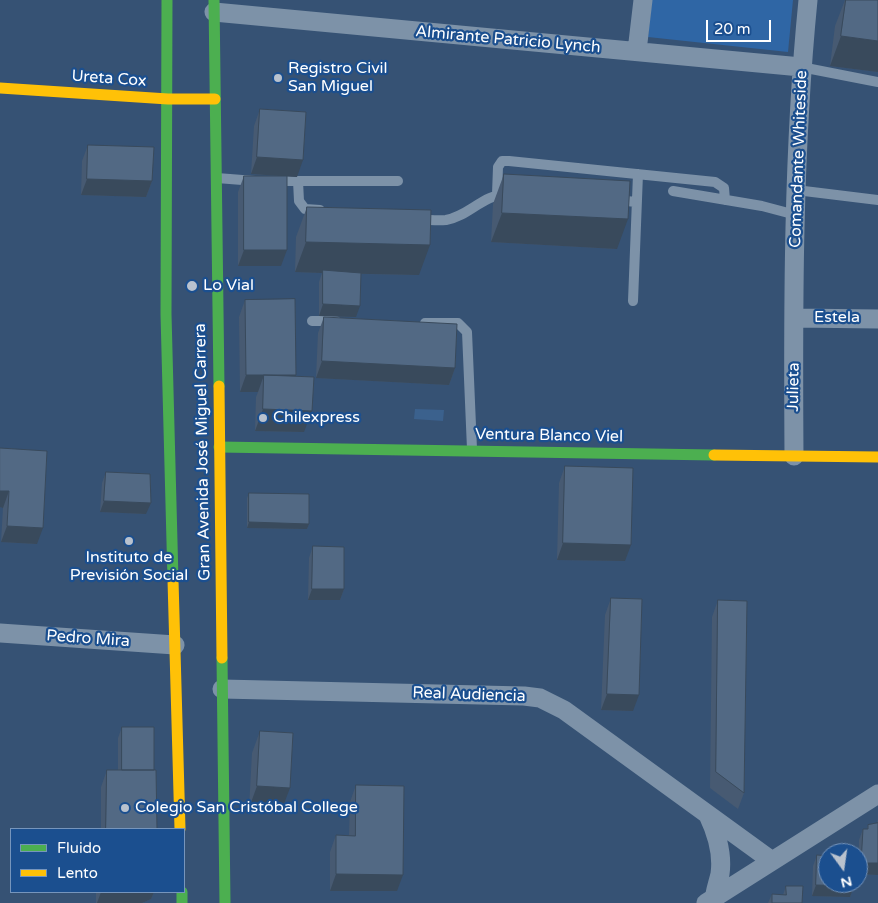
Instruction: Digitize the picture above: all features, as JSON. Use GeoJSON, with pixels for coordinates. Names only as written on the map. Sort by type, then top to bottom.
{"type":"FeatureCollection","features":[{"type":"Feature","properties":{"kind":"main road","name":"Gran Avenida José Miguel Carrera"},"geometry":{"type":"LineString","coordinates":[[167,0],[166,314],[180,828]]}},
{"type":"Feature","properties":{"kind":"main road","name":"Gran Avenida José Miguel Carrera"},"geometry":{"type":"LineString","coordinates":[[214,6],[225,903]]}},
{"type":"Feature","properties":{"kind":"main road","name":"Ureta Cox"},"geometry":{"type":"LineString","coordinates":[[0,88],[168,99],[215,99]]}},
{"type":"Feature","properties":{"kind":"main road","name":"Ventura Blanco Viel"},"geometry":{"type":"LineString","coordinates":[[219,447],[878,457]]}},
{"type":"Feature","properties":{"kind":"street"},"geometry":{"type":"LineString","coordinates":[[637,52],[643,0]]}},
{"type":"Feature","properties":{"kind":"street","name":"Comandante Whiteside"},"geometry":{"type":"LineString","coordinates":[[795,318],[796,190],[801,67],[808,0]]}},
{"type":"Feature","properties":{"kind":"street","name":"Almirante Patricio Lynch"},"geometry":{"type":"LineString","coordinates":[[214,6],[637,52],[801,67]]}},
{"type":"Feature","properties":{"kind":"street","name":"Estela"},"geometry":{"type":"LineString","coordinates":[[795,318],[878,319]]}},
{"type":"Feature","properties":{"kind":"street","name":"Julieta"},"geometry":{"type":"LineString","coordinates":[[794,456],[795,318]]}},
{"type":"Feature","properties":{"kind":"street","name":"Pedro Mira"},"geometry":{"type":"LineString","coordinates":[[0,633],[175,645]]}},
{"type":"Feature","properties":{"kind":"street","name":"Real Audiencia"},"geometry":{"type":"LineString","coordinates":[[222,689],[524,696],[540,698],[564,710],[772,861]]}},
{"type":"Feature","properties":{"kind":"street"},"geometry":{"type":"LineString","coordinates":[[711,901],[878,794]]}},
{"type":"Feature","properties":{"kind":"street"},"geometry":{"type":"LineString","coordinates":[[708,815],[719,842],[721,857],[720,871],[711,901]]}},
{"type":"Feature","properties":{"kind":"lane"},"geometry":{"type":"LineString","coordinates":[[801,67],[878,82]]}},
{"type":"Feature","properties":{"kind":"lane"},"geometry":{"type":"LineString","coordinates":[[497,194],[498,167],[502,161],[715,182],[724,188],[725,200]]}},
{"type":"Feature","properties":{"kind":"lane"},"geometry":{"type":"LineString","coordinates":[[633,301],[638,174]]}},
{"type":"Feature","properties":{"kind":"lane"},"geometry":{"type":"LineString","coordinates":[[216,178],[258,181],[398,181]]}},
{"type":"Feature","properties":{"kind":"lane"},"geometry":{"type":"LineString","coordinates":[[298,181],[299,201],[305,209],[333,211]]}},
{"type":"Feature","properties":{"kind":"lane"},"geometry":{"type":"LineString","coordinates":[[796,190],[878,200]]}},
{"type":"Feature","properties":{"kind":"lane"},"geometry":{"type":"LineString","coordinates":[[673,191],[796,215]]}},
{"type":"Feature","properties":{"kind":"lane"},"geometry":{"type":"LineString","coordinates":[[407,218],[448,220],[462,214],[482,200],[497,194],[516,192]]}},
{"type":"Feature","properties":{"kind":"lane"},"geometry":{"type":"LineString","coordinates":[[606,200],[636,202]]}},
{"type":"Feature","properties":{"kind":"lane"},"geometry":{"type":"LineString","coordinates":[[312,321],[351,322]]}},
{"type":"Feature","properties":{"kind":"lane"},"geometry":{"type":"LineString","coordinates":[[409,322],[458,323],[467,332],[472,452]]}},
{"type":"Feature","properties":{"kind":"shaded area"},"geometry":{"type":"Polygon","coordinates":[[[652,0],[793,0],[788,52],[648,37],[652,0]]]}},
{"type":"Feature","properties":{"kind":"shaded area"},"geometry":{"type":"Polygon","coordinates":[[[415,409],[444,410],[443,421],[414,419],[415,409]]]}},
{"type":"Feature","properties":{"kind":"building"},"geometry":{"type":"Polygon","coordinates":[[[846,0],[878,0],[878,41],[841,36],[846,0]]]}},
{"type":"Feature","properties":{"kind":"building"},"geometry":{"type":"Polygon","coordinates":[[[260,109],[306,112],[303,160],[257,157],[260,109]]]}},
{"type":"Feature","properties":{"kind":"building"},"geometry":{"type":"Polygon","coordinates":[[[88,145],[154,147],[152,181],[87,179],[88,145]]]}},
{"type":"Feature","properties":{"kind":"building"},"geometry":{"type":"Polygon","coordinates":[[[504,174],[630,181],[628,219],[502,213],[504,174]]]}},
{"type":"Feature","properties":{"kind":"building"},"geometry":{"type":"Polygon","coordinates":[[[244,176],[287,176],[287,250],[244,250],[244,176]]]}},
{"type":"Feature","properties":{"kind":"building"},"geometry":{"type":"Polygon","coordinates":[[[307,207],[431,210],[430,245],[306,242],[307,207]]]}},
{"type":"Feature","properties":{"kind":"building"},"geometry":{"type":"Polygon","coordinates":[[[323,270],[361,273],[360,306],[323,304],[323,270]]]}},
{"type":"Feature","properties":{"kind":"building"},"geometry":{"type":"Polygon","coordinates":[[[295,299],[296,375],[246,375],[245,300],[295,299]]]}},
{"type":"Feature","properties":{"kind":"building"},"geometry":{"type":"Polygon","coordinates":[[[324,317],[457,324],[455,368],[322,361],[324,317]]]}},
{"type":"Feature","properties":{"kind":"building"},"geometry":{"type":"Polygon","coordinates":[[[264,375],[314,377],[312,411],[263,409],[264,375]]]}},
{"type":"Feature","properties":{"kind":"building"},"geometry":{"type":"Polygon","coordinates":[[[0,448],[47,451],[43,528],[7,526],[9,491],[0,491],[0,448]]]}},
{"type":"Feature","properties":{"kind":"building"},"geometry":{"type":"Polygon","coordinates":[[[565,466],[633,468],[631,545],[563,543],[565,466]]]}},
{"type":"Feature","properties":{"kind":"building"},"geometry":{"type":"Polygon","coordinates":[[[106,472],[150,474],[151,503],[104,501],[106,472]]]}},
{"type":"Feature","properties":{"kind":"building"},"geometry":{"type":"Polygon","coordinates":[[[249,493],[309,494],[309,524],[249,522],[249,493]]]}},
{"type":"Feature","properties":{"kind":"building"},"geometry":{"type":"Polygon","coordinates":[[[313,546],[344,547],[344,589],[312,589],[313,546]]]}},
{"type":"Feature","properties":{"kind":"building"},"geometry":{"type":"Polygon","coordinates":[[[611,598],[642,599],[639,695],[607,694],[611,598]]]}},
{"type":"Feature","properties":{"kind":"building"},"geometry":{"type":"Polygon","coordinates":[[[718,600],[747,601],[744,793],[716,772],[718,600]]]}},
{"type":"Feature","properties":{"kind":"building"},"geometry":{"type":"Polygon","coordinates":[[[122,727],[154,727],[154,770],[122,770],[122,727]]]}},
{"type":"Feature","properties":{"kind":"building"},"geometry":{"type":"Polygon","coordinates":[[[260,731],[293,733],[290,788],[257,786],[260,731]]]}},
{"type":"Feature","properties":{"kind":"building","name":"Colegio San Cristóbal College"},"geometry":{"type":"Polygon","coordinates":[[[107,770],[156,770],[157,828],[106,828],[107,770]]]}},
{"type":"Feature","properties":{"kind":"building"},"geometry":{"type":"Polygon","coordinates":[[[356,785],[404,786],[403,875],[336,874],[336,835],[355,836],[356,785]]]}},
{"type":"Feature","properties":{"kind":"building"},"geometry":{"type":"Polygon","coordinates":[[[878,823],[878,863],[868,863],[868,843],[862,843],[863,829],[868,829],[868,825],[878,823]]]}},
{"type":"Feature","properties":{"kind":"building"},"geometry":{"type":"Polygon","coordinates":[[[817,855],[818,885],[816,885],[817,855]]]}},
{"type":"Feature","properties":{"kind":"building"},"geometry":{"type":"Polygon","coordinates":[[[786,886],[803,886],[802,903],[772,903],[772,894],[786,895],[786,886]]]}},
{"type":"Feature","properties":{"kind":"traffic: fast"},"geometry":{"type":"LineString","coordinates":[[167,0],[166,314],[173,580]]}},
{"type":"Feature","properties":{"kind":"traffic: fast"},"geometry":{"type":"LineString","coordinates":[[214,0],[219,386]]}},
{"type":"Feature","properties":{"kind":"traffic: fast"},"geometry":{"type":"LineString","coordinates":[[219,447],[714,455]]}},
{"type":"Feature","properties":{"kind":"traffic: fast"},"geometry":{"type":"LineString","coordinates":[[222,658],[225,903]]}},
{"type":"Feature","properties":{"kind":"traffic: fast"},"geometry":{"type":"LineString","coordinates":[[182,893],[182,903]]}},
{"type":"Feature","properties":{"kind":"traffic: slow"},"geometry":{"type":"LineString","coordinates":[[0,88],[168,99],[215,99]]}},
{"type":"Feature","properties":{"kind":"traffic: slow"},"geometry":{"type":"LineString","coordinates":[[219,386],[222,658]]}},
{"type":"Feature","properties":{"kind":"traffic: slow"},"geometry":{"type":"LineString","coordinates":[[714,455],[878,457]]}},
{"type":"Feature","properties":{"kind":"traffic: slow"},"geometry":{"type":"LineString","coordinates":[[173,580],[180,828]]}},
{"type":"Feature","properties":{"kind":"place","name":"Registro Civil San Miguel"},"geometry":{"type":"Point","coordinates":[278,78]}},
{"type":"Feature","properties":{"kind":"place","name":"Lo Vial"},"geometry":{"type":"Point","coordinates":[192,286]}},
{"type":"Feature","properties":{"kind":"place","name":"Chilexpress"},"geometry":{"type":"Point","coordinates":[263,418]}},
{"type":"Feature","properties":{"kind":"place","name":"Instituto de Previsión Social"},"geometry":{"type":"Point","coordinates":[129,541]}},
{"type":"Feature","properties":{"kind":"place","name":"Colegio San Cristóbal College"},"geometry":{"type":"Point","coordinates":[125,808]}}]}
